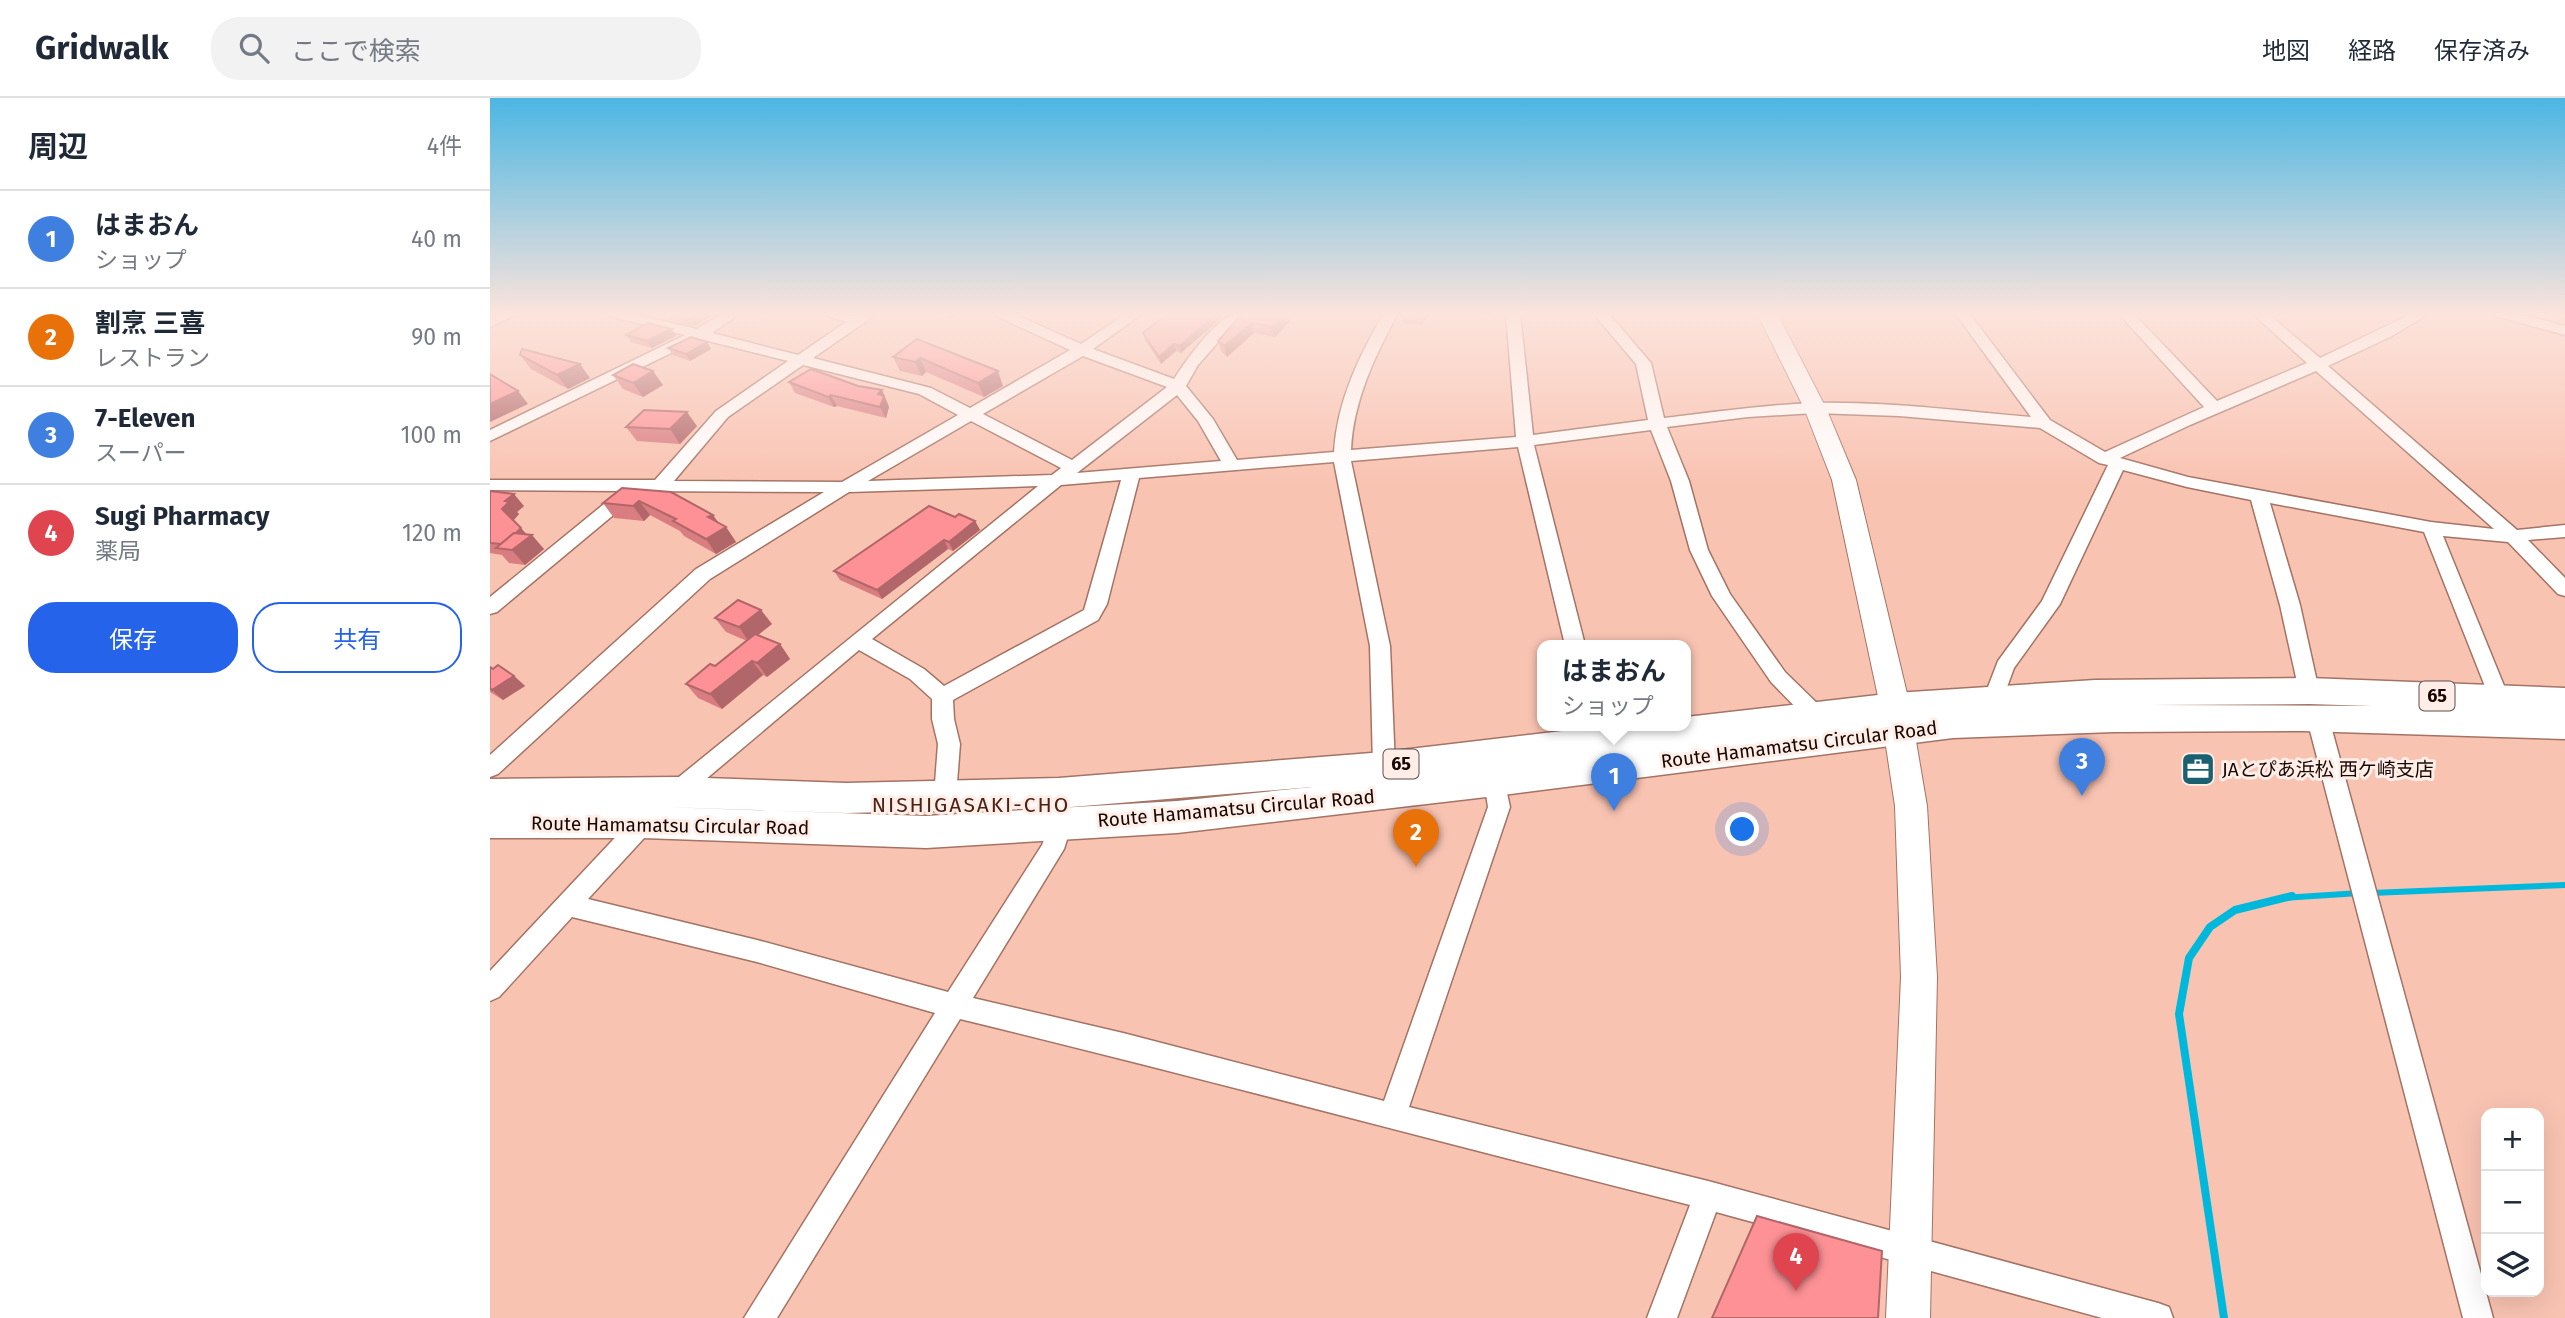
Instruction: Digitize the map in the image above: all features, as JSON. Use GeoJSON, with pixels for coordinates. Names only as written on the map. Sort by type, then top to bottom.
{"type":"FeatureCollection","features":[{"type":"Feature","properties":{"kind":"main road","name":"Route Hamamatsu Circular Road"},"geometry":{"type":"LineString","coordinates":[[490,822],[643,822],[926,832],[1177,817],[1495,781],[1897,719],[1993,700],[2155,690],[2565,726]]}},
{"type":"Feature","properties":{"kind":"main road","name":"Route Hamamatsu Circular Road"},"geometry":{"type":"LineString","coordinates":[[1691,725],[1817,716],[1953,724],[2313,705],[2500,698],[2565,701]]}},
{"type":"Feature","properties":{"kind":"main road","name":"Route Hamamatsu Circular Road"},"geometry":{"type":"LineString","coordinates":[[490,794],[676,792],[846,798],[1059,793],[1384,766],[1597,732]]}},
{"type":"Feature","properties":{"kind":"street"},"geometry":{"type":"LineString","coordinates":[[490,436],[625,370]]}},
{"type":"Feature","properties":{"kind":"street"},"geometry":{"type":"LineString","coordinates":[[661,485],[722,414],[787,370]]}},
{"type":"Feature","properties":{"kind":"street"},"geometry":{"type":"LineString","coordinates":[[845,370],[925,391],[1073,467]]}},
{"type":"Feature","properties":{"kind":"street"},"geometry":{"type":"LineString","coordinates":[[490,768],[703,574],[845,487],[1048,370]]}},
{"type":"Feature","properties":{"kind":"street"},"geometry":{"type":"LineString","coordinates":[[1135,370],[1178,386],[1205,419],[1233,466]]}},
{"type":"Feature","properties":{"kind":"street"},"geometry":{"type":"LineString","coordinates":[[490,989],[643,822],[676,792],[1056,480],[1150,410],[1178,386],[1189,370]]}},
{"type":"Feature","properties":{"kind":"street"},"geometry":{"type":"LineString","coordinates":[[1363,370],[1354,389],[1342,434],[1342,458],[1380,646],[1384,766]]}},
{"type":"Feature","properties":{"kind":"street"},"geometry":{"type":"LineString","coordinates":[[1518,370],[1525,441],[1574,640]]}},
{"type":"Feature","properties":{"kind":"street"},"geometry":{"type":"LineString","coordinates":[[1645,370],[1657,424],[1680,481],[1699,550],[1722,596],[1778,677],[1817,716]]}},
{"type":"Feature","properties":{"kind":"street"},"geometry":{"type":"LineString","coordinates":[[1796,370],[1815,408],[1844,481],[1897,719],[1911,806],[1919,977],[1908,1318]]}},
{"type":"Feature","properties":{"kind":"street"},"geometry":{"type":"LineString","coordinates":[[2004,370],[2044,423],[2112,461],[2259,497],[2431,528],[2513,536],[2565,531]]}},
{"type":"Feature","properties":{"kind":"street"},"geometry":{"type":"LineString","coordinates":[[2178,370],[2213,407]]}},
{"type":"Feature","properties":{"kind":"street"},"geometry":{"type":"LineString","coordinates":[[1993,700],[2005,666],[2050,604],[2112,461],[2213,407],[2306,370]]}},
{"type":"Feature","properties":{"kind":"street"},"geometry":{"type":"LineString","coordinates":[[2324,370],[2513,536],[2565,589]]}},
{"type":"Feature","properties":{"kind":"street"},"geometry":{"type":"LineString","coordinates":[[490,485],[845,487],[1056,480],[1525,441],[1748,412],[1815,408],[1899,411],[2044,423]]}},
{"type":"Feature","properties":{"kind":"street"},"geometry":{"type":"LineString","coordinates":[[942,696],[1091,615],[1097,604],[1131,475]]}},
{"type":"Feature","properties":{"kind":"street"},"geometry":{"type":"LineString","coordinates":[[490,607],[639,485]]}},
{"type":"Feature","properties":{"kind":"street"},"geometry":{"type":"LineString","coordinates":[[2259,497],[2290,605],[2313,705],[2478,1318]]}},
{"type":"Feature","properties":{"kind":"street"},"geometry":{"type":"LineString","coordinates":[[2431,528],[2500,698]]}},
{"type":"Feature","properties":{"kind":"street"},"geometry":{"type":"LineString","coordinates":[[858,640],[917,674],[942,696],[943,719],[950,744],[945,796]]}},
{"type":"Feature","properties":{"kind":"street"},"geometry":{"type":"LineString","coordinates":[[1392,1117],[1499,807],[1495,781]]}},
{"type":"Feature","properties":{"kind":"street"},"geometry":{"type":"LineString","coordinates":[[759,1318],[1052,849],[1061,824]]}},
{"type":"Feature","properties":{"kind":"street"},"geometry":{"type":"LineString","coordinates":[[567,905],[757,951],[954,1006],[1123,1046],[1392,1117],[1709,1195],[2158,1318]]}},
{"type":"Feature","properties":{"kind":"street"},"geometry":{"type":"LineString","coordinates":[[1662,1318],[1709,1195]]}},
{"type":"Feature","properties":{"kind":"building"},"geometry":{"type":"Polygon","coordinates":[[[548,370],[568,370],[557,375],[548,370]]]}},
{"type":"Feature","properties":{"kind":"building"},"geometry":{"type":"Polygon","coordinates":[[[622,370],[653,371],[633,383],[613,375],[622,370]]]}},
{"type":"Feature","properties":{"kind":"building"},"geometry":{"type":"Polygon","coordinates":[[[814,370],[858,386],[882,390],[878,394],[884,396],[880,407],[831,395],[828,397],[789,382],[814,370]]]}},
{"type":"Feature","properties":{"kind":"building"},"geometry":{"type":"Polygon","coordinates":[[[948,370],[998,371],[978,383],[948,370]]]}},
{"type":"Feature","properties":{"kind":"building"},"geometry":{"type":"Polygon","coordinates":[[[490,374],[518,391],[490,404],[490,374]]]}},
{"type":"Feature","properties":{"kind":"building"},"geometry":{"type":"Polygon","coordinates":[[[644,410],[687,412],[670,429],[626,427],[644,410]]]}},
{"type":"Feature","properties":{"kind":"building"},"geometry":{"type":"Polygon","coordinates":[[[622,488],[671,492],[713,515],[708,517],[726,527],[706,539],[673,521],[676,519],[639,501],[633,506],[603,503],[622,488]]]}},
{"type":"Feature","properties":{"kind":"building"},"geometry":{"type":"Polygon","coordinates":[[[490,491],[514,494],[505,501],[509,502],[502,509],[521,528],[501,544],[490,543],[490,491]]]}},
{"type":"Feature","properties":{"kind":"building"},"geometry":{"type":"Polygon","coordinates":[[[929,506],[955,517],[959,514],[975,521],[949,542],[944,540],[877,590],[834,571],[929,506]]]}},
{"type":"Feature","properties":{"kind":"building"},"geometry":{"type":"Polygon","coordinates":[[[514,533],[532,535],[512,550],[496,548],[514,533]]]}},
{"type":"Feature","properties":{"kind":"building"},"geometry":{"type":"Polygon","coordinates":[[[738,600],[761,610],[739,627],[715,618],[738,600]]]}},
{"type":"Feature","properties":{"kind":"building"},"geometry":{"type":"Polygon","coordinates":[[[755,634],[780,644],[757,663],[752,661],[710,694],[686,684],[710,664],[715,666],[755,634]]]}},
{"type":"Feature","properties":{"kind":"building"},"geometry":{"type":"Polygon","coordinates":[[[498,665],[514,676],[492,690],[490,667],[493,669],[498,665]]]}},
{"type":"Feature","properties":{"kind":"building"},"geometry":{"type":"Polygon","coordinates":[[[1757,1216],[1882,1251],[1878,1318],[1712,1318],[1757,1216]]]}},
{"type":"Feature","properties":{"kind":"waterway"},"geometry":{"type":"LineString","coordinates":[[2371,893],[2565,885]]}},
{"type":"Feature","properties":{"kind":"waterway"},"geometry":{"type":"LineString","coordinates":[[2284,898],[2360,893]]}},
{"type":"Feature","properties":{"kind":"waterway"},"geometry":{"type":"LineString","coordinates":[[2284,898],[2292,896]]}},
{"type":"Feature","properties":{"kind":"waterway"},"geometry":{"type":"LineString","coordinates":[[2224,1318],[2179,1014],[2189,958],[2210,927],[2235,910],[2284,898]]}},
{"type":"Feature","properties":{"kind":"place","name":"JAとぴあ浜松 西ケ崎支店"},"geometry":{"type":"Point","coordinates":[2198,769]}},
{"type":"Feature","properties":{"kind":"place","name":"7-Eleven"},"geometry":{"type":"Point","coordinates":[2082,796]}},
{"type":"Feature","properties":{"kind":"place","name":"はまおん"},"geometry":{"type":"Point","coordinates":[1614,811]}},
{"type":"Feature","properties":{"kind":"place","name":"割烹 三喜"},"geometry":{"type":"Point","coordinates":[1416,867]}},
{"type":"Feature","properties":{"kind":"place","name":"Sugi Pharmacy"},"geometry":{"type":"Point","coordinates":[1796,1291]}},
{"type":"Feature","properties":{"kind":"district","name":"NISHIGASAKI-CHO"},"geometry":{"type":"Point","coordinates":[971,805]}}]}
